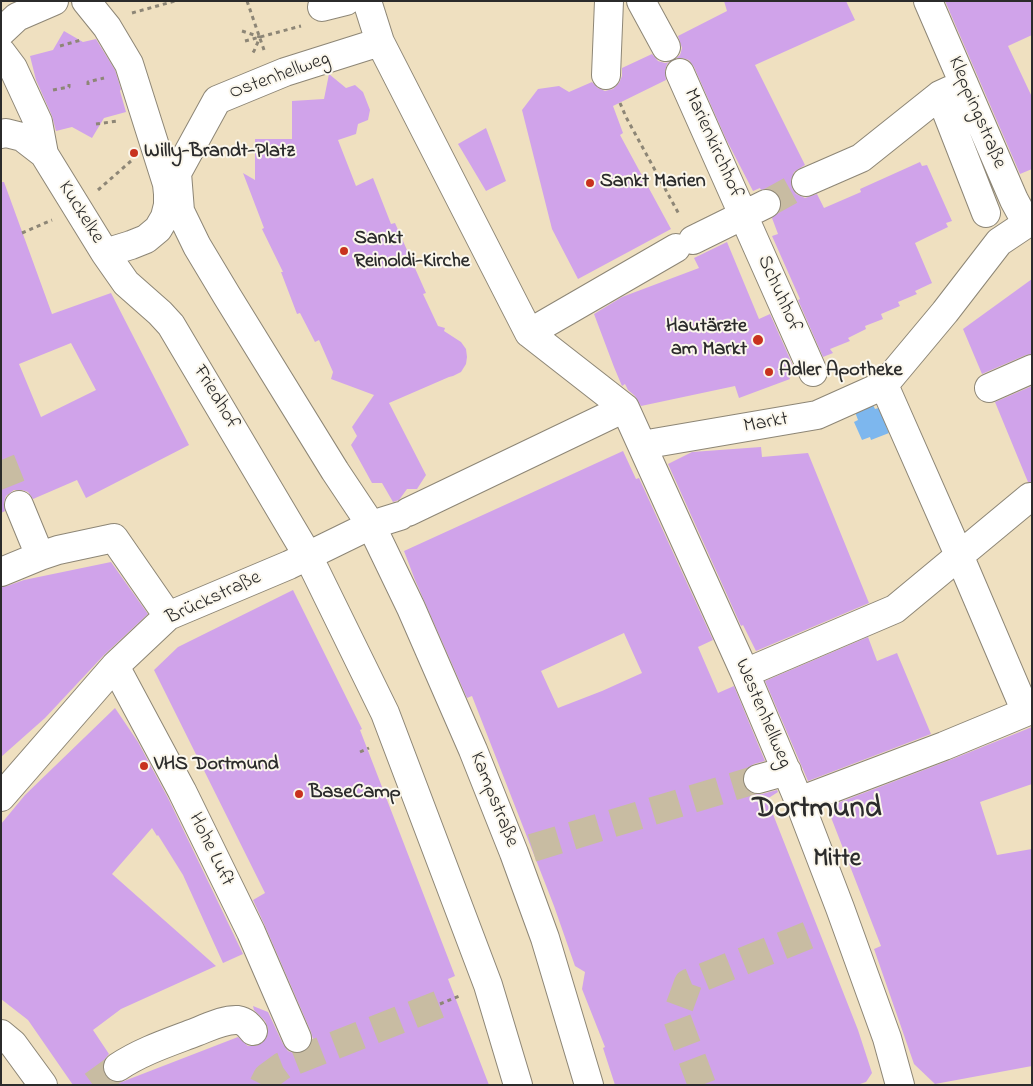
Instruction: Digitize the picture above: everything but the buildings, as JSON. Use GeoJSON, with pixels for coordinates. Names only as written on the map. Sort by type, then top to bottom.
{"type":"FeatureCollection","features":[{"type":"Feature","properties":{"kind":"street"},"geometry":{"type":"LineString","coordinates":[[9,24],[54,1]]}},
{"type":"Feature","properties":{"kind":"street"},"geometry":{"type":"LineString","coordinates":[[86,1],[107,27],[129,64],[167,184],[174,193]]}},
{"type":"Feature","properties":{"kind":"street"},"geometry":{"type":"LineString","coordinates":[[367,1],[380,42],[529,332],[625,408]]}},
{"type":"Feature","properties":{"kind":"street"},"geometry":{"type":"LineString","coordinates":[[606,75],[609,1]]}},
{"type":"Feature","properties":{"kind":"street"},"geometry":{"type":"LineString","coordinates":[[641,1],[666,47]]}},
{"type":"Feature","properties":{"kind":"street","name":"Kleppingstraße"},"geometry":{"type":"LineString","coordinates":[[928,1],[964,84],[976,142],[1029,222]]}},
{"type":"Feature","properties":{"kind":"street","name":"Ostenhellweg"},"geometry":{"type":"LineString","coordinates":[[371,525],[335,471],[196,246],[174,193],[177,173],[217,100],[286,72],[380,42]]}},
{"type":"Feature","properties":{"kind":"street"},"geometry":{"type":"LineString","coordinates":[[1,52],[13,68],[38,122],[44,154]]}},
{"type":"Feature","properties":{"kind":"street","name":"Marienkirchhof"},"geometry":{"type":"LineString","coordinates":[[680,73],[755,210],[685,244]]}},
{"type":"Feature","properties":{"kind":"street","name":"Kuckelke"},"geometry":{"type":"LineString","coordinates":[[1,76],[11,84],[20,117],[4,134]]}},
{"type":"Feature","properties":{"kind":"street"},"geometry":{"type":"LineString","coordinates":[[806,182],[861,158],[940,95],[964,84]]}},
{"type":"Feature","properties":{"kind":"street"},"geometry":{"type":"LineString","coordinates":[[940,95],[976,142],[987,215],[999,242]]}},
{"type":"Feature","properties":{"kind":"street","name":"Kuckelke"},"geometry":{"type":"LineString","coordinates":[[4,134],[22,137],[44,154],[105,253],[131,246],[146,239],[158,228],[165,217],[174,193]]}},
{"type":"Feature","properties":{"kind":"street","name":"Schuhhof"},"geometry":{"type":"LineString","coordinates":[[755,210],[813,372]]}},
{"type":"Feature","properties":{"kind":"street","name":"Markt"},"geometry":{"type":"LineString","coordinates":[[642,445],[817,415],[884,385],[945,312],[999,242],[1029,222]]}},
{"type":"Feature","properties":{"kind":"street"},"geometry":{"type":"LineString","coordinates":[[529,332],[685,244]]}},
{"type":"Feature","properties":{"kind":"street","name":"Friedhof"},"geometry":{"type":"LineString","coordinates":[[105,253],[126,283],[171,325],[308,556]]}},
{"type":"Feature","properties":{"kind":"street"},"geometry":{"type":"LineString","coordinates":[[989,388],[1032,369]]}},
{"type":"Feature","properties":{"kind":"street"},"geometry":{"type":"LineString","coordinates":[[799,802],[1029,711],[884,385]]}},
{"type":"Feature","properties":{"kind":"street","name":"Brückstraße"},"geometry":{"type":"LineString","coordinates":[[1,797],[115,666],[168,616],[308,556],[371,525],[404,514],[625,408]]}},
{"type":"Feature","properties":{"kind":"street","name":"Westenhellweg"},"geometry":{"type":"LineString","coordinates":[[625,408],[746,673],[787,771],[887,1038],[900,1085]]}},
{"type":"Feature","properties":{"kind":"street"},"geometry":{"type":"LineString","coordinates":[[746,673],[895,609],[1030,497]]}},
{"type":"Feature","properties":{"kind":"street"},"geometry":{"type":"LineString","coordinates":[[20,505],[40,556]]}},
{"type":"Feature","properties":{"kind":"street","name":"Kampstraße"},"geometry":{"type":"LineString","coordinates":[[371,525],[411,608],[473,750],[523,850],[545,938],[589,1085]]}},
{"type":"Feature","properties":{"kind":"street"},"geometry":{"type":"LineString","coordinates":[[1,572],[58,550],[114,538],[168,616]]}},
{"type":"Feature","properties":{"kind":"street"},"geometry":{"type":"LineString","coordinates":[[308,556],[385,713],[488,985],[518,1085]]}},
{"type":"Feature","properties":{"kind":"street","name":"Hohe Luft"},"geometry":{"type":"LineString","coordinates":[[115,666],[190,808],[250,932],[297,1038]]}},
{"type":"Feature","properties":{"kind":"street"},"geometry":{"type":"LineString","coordinates":[[758,780],[787,771]]}},
{"type":"Feature","properties":{"kind":"street"},"geometry":{"type":"LineString","coordinates":[[118,1067],[131,1058],[221,1022],[239,1020],[248,1024],[253,1031]]}},
{"type":"Feature","properties":{"kind":"street"},"geometry":{"type":"LineString","coordinates":[[1,1034],[13,1044],[38,1083]]}},
{"type":"Feature","properties":{"kind":"path"},"geometry":{"type":"LineString","coordinates":[[247,1],[273,78]]}},
{"type":"Feature","properties":{"kind":"path"},"geometry":{"type":"LineString","coordinates":[[245,41],[260,37],[325,11]]}},
{"type":"Feature","properties":{"kind":"path"},"geometry":{"type":"LineString","coordinates":[[242,31],[260,37]]}},
{"type":"Feature","properties":{"kind":"path"},"geometry":{"type":"LineString","coordinates":[[250,56],[260,37]]}},
{"type":"Feature","properties":{"kind":"path"},"geometry":{"type":"LineString","coordinates":[[60,46],[85,39]]}},
{"type":"Feature","properties":{"kind":"path"},"geometry":{"type":"LineString","coordinates":[[248,50],[254,51]]}},
{"type":"Feature","properties":{"kind":"path"},"geometry":{"type":"LineString","coordinates":[[88,85],[88,82],[107,77]]}},
{"type":"Feature","properties":{"kind":"path"},"geometry":{"type":"LineString","coordinates":[[620,103],[685,244]]}},
{"type":"Feature","properties":{"kind":"path"},"geometry":{"type":"LineString","coordinates":[[96,124],[118,120],[121,128]]}},
{"type":"Feature","properties":{"kind":"path"},"geometry":{"type":"LineString","coordinates":[[78,208],[135,157]]}},
{"type":"Feature","properties":{"kind":"water"},"geometry":{"type":"Polygon","coordinates":[[[873,405],[875,409],[882,407],[890,425],[886,426],[889,433],[871,440],[870,437],[862,440],[854,422],[858,420],[855,412],[873,405]]]}},
{"type":"Feature","properties":{"kind":"tunnel"},"geometry":{"type":"LineString","coordinates":[[766,204],[806,182]]}},
{"type":"Feature","properties":{"kind":"tunnel"},"geometry":{"type":"LineString","coordinates":[[1,460],[19,505]]}},
{"type":"Feature","properties":{"kind":"tunnel"},"geometry":{"type":"LineString","coordinates":[[532,848],[758,779]]}},
{"type":"Feature","properties":{"kind":"tunnel"},"geometry":{"type":"LineString","coordinates":[[702,1085],[676,1016],[688,983],[819,931]]}},
{"type":"Feature","properties":{"kind":"tunnel"},"geometry":{"type":"LineString","coordinates":[[263,1085],[267,1077],[282,1066],[440,1004]]}},
{"type":"Feature","properties":{"kind":"tunnel"},"geometry":{"type":"LineString","coordinates":[[93,1085],[118,1067]]}},
{"type":"Feature","properties":{"kind":"place","name":"Willy-Brandt-Platz"},"geometry":{"type":"Point","coordinates":[134,153]}},
{"type":"Feature","properties":{"kind":"place","name":"Sankt Marien"},"geometry":{"type":"Point","coordinates":[590,183]}},
{"type":"Feature","properties":{"kind":"place","name":"Sankt Reinoldi-Kirche"},"geometry":{"type":"Point","coordinates":[344,251]}},
{"type":"Feature","properties":{"kind":"place","name":"Hautärzte am Markt"},"geometry":{"type":"Point","coordinates":[758,340]}},
{"type":"Feature","properties":{"kind":"place","name":"Adler Apotheke"},"geometry":{"type":"Point","coordinates":[769,372]}},
{"type":"Feature","properties":{"kind":"place","name":"VHS Dortmund"},"geometry":{"type":"Point","coordinates":[144,766]}},
{"type":"Feature","properties":{"kind":"place","name":"BaseCamp"},"geometry":{"type":"Point","coordinates":[299,794]}},
{"type":"Feature","properties":{"kind":"district","name":"Dortmund"},"geometry":{"type":"Point","coordinates":[817,811]}},
{"type":"Feature","properties":{"kind":"district","name":"Mitte"},"geometry":{"type":"Point","coordinates":[837,861]}}]}
